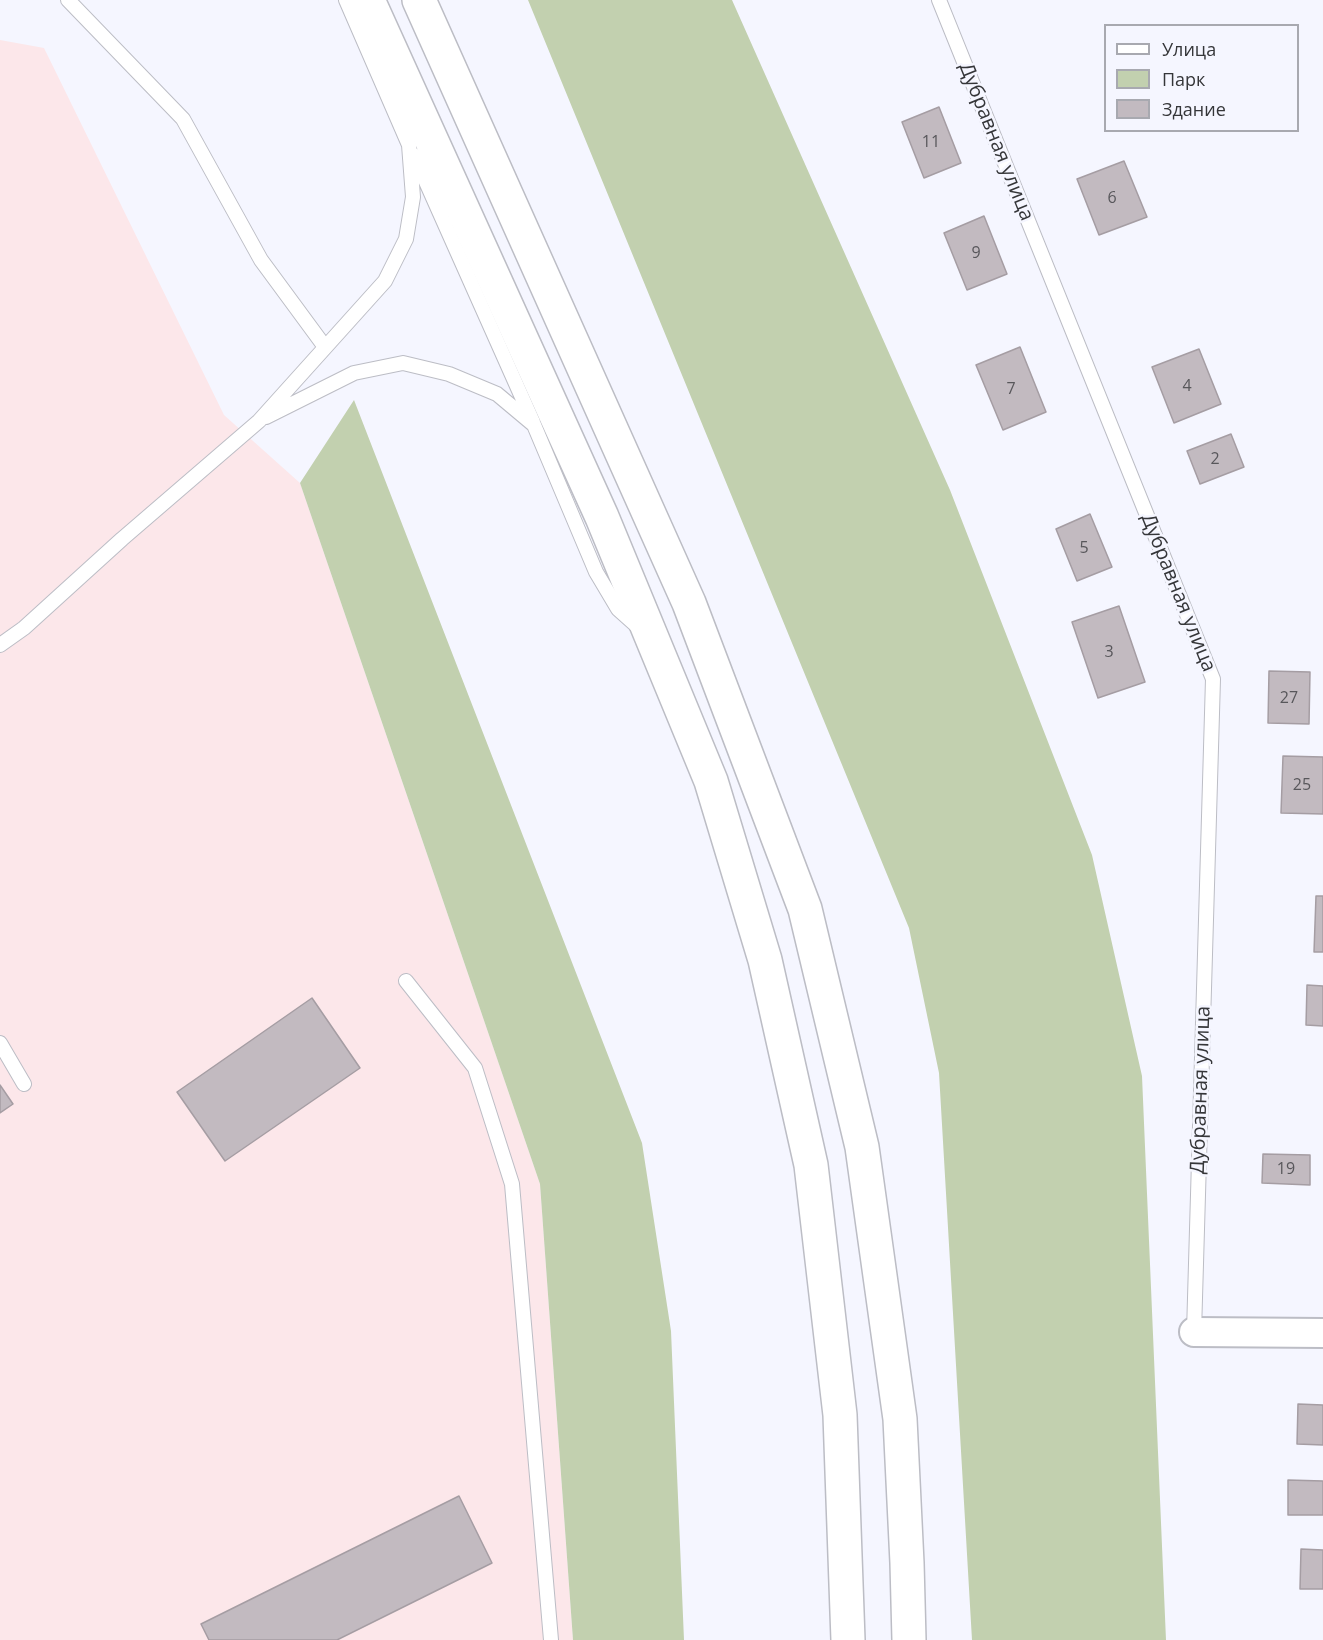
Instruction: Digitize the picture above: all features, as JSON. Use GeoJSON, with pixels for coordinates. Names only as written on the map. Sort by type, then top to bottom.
{"type":"FeatureCollection","features":[{"type":"Feature","properties":{"kind":"main road"},"geometry":{"type":"LineString","coordinates":[[368,0],[597,506],[711,781],[765,960],[811,1165],[840,1415],[848,1640]]}},
{"type":"Feature","properties":{"kind":"main road"},"geometry":{"type":"LineString","coordinates":[[419,0],[689,603],[806,909],[862,1147],[900,1419],[909,1640]]}},
{"type":"Feature","properties":{"kind":"street"},"geometry":{"type":"LineString","coordinates":[[1194,1332],[1323,1333]]}},
{"type":"Feature","properties":{"kind":"lane"},"geometry":{"type":"LineString","coordinates":[[68,0],[183,119],[261,260],[325,347]]}},
{"type":"Feature","properties":{"kind":"lane"},"geometry":{"type":"LineString","coordinates":[[346,0],[534,425],[596,572],[618,609],[652,639]]}},
{"type":"Feature","properties":{"kind":"lane","name":"Дубравная улица"},"geometry":{"type":"LineString","coordinates":[[939,0],[1213,679],[1194,1332]]}},
{"type":"Feature","properties":{"kind":"lane"},"geometry":{"type":"LineString","coordinates":[[0,645],[24,628],[122,539],[259,421],[385,281],[406,239],[413,197],[409,145]]}},
{"type":"Feature","properties":{"kind":"lane"},"geometry":{"type":"LineString","coordinates":[[259,421],[354,373],[403,363],[449,374],[497,394],[534,425]]}},
{"type":"Feature","properties":{"kind":"lane"},"geometry":{"type":"LineString","coordinates":[[406,981],[475,1068],[512,1184],[551,1640]]}},
{"type":"Feature","properties":{"kind":"lane"},"geometry":{"type":"LineString","coordinates":[[0,1043],[24,1084]]}},
{"type":"Feature","properties":{"kind":"shaded area"},"geometry":{"type":"Polygon","coordinates":[[[0,40],[44,48],[224,415],[300,483],[540,1184],[573,1640],[0,1640],[0,40]]]}},
{"type":"Feature","properties":{"kind":"green space"},"geometry":{"type":"Polygon","coordinates":[[[528,0],[732,0],[950,490],[1092,855],[1142,1076],[1166,1640],[972,1640],[939,1073],[909,928],[528,0]]]}},
{"type":"Feature","properties":{"kind":"green space"},"geometry":{"type":"Polygon","coordinates":[[[354,400],[642,1143],[671,1331],[684,1640],[573,1640],[540,1184],[300,483],[354,400]]]}},
{"type":"Feature","properties":{"kind":"building"},"geometry":{"type":"Polygon","coordinates":[[[939,107],[961,163],[924,178],[902,122],[939,107]]]}},
{"type":"Feature","properties":{"kind":"building"},"geometry":{"type":"Polygon","coordinates":[[[1124,161],[1147,217],[1099,235],[1077,179],[1124,161]]]}},
{"type":"Feature","properties":{"kind":"building"},"geometry":{"type":"Polygon","coordinates":[[[984,216],[1007,274],[967,290],[944,233],[984,216]]]}},
{"type":"Feature","properties":{"kind":"building"},"geometry":{"type":"Polygon","coordinates":[[[1020,347],[1046,412],[1003,430],[976,365],[1020,347]]]}},
{"type":"Feature","properties":{"kind":"building"},"geometry":{"type":"Polygon","coordinates":[[[1199,349],[1221,404],[1174,423],[1152,367],[1199,349]]]}},
{"type":"Feature","properties":{"kind":"building"},"geometry":{"type":"Polygon","coordinates":[[[1231,434],[1244,467],[1200,484],[1187,451],[1231,434]]]}},
{"type":"Feature","properties":{"kind":"building"},"geometry":{"type":"Polygon","coordinates":[[[1090,514],[1112,567],[1077,581],[1056,529],[1090,514]]]}},
{"type":"Feature","properties":{"kind":"building"},"geometry":{"type":"Polygon","coordinates":[[[1119,606],[1145,682],[1098,698],[1072,622],[1119,606]]]}},
{"type":"Feature","properties":{"kind":"building"},"geometry":{"type":"Polygon","coordinates":[[[1269,671],[1310,672],[1309,724],[1268,723],[1269,671]]]}},
{"type":"Feature","properties":{"kind":"building"},"geometry":{"type":"Polygon","coordinates":[[[1283,756],[1323,757],[1323,814],[1281,813],[1283,756]]]}},
{"type":"Feature","properties":{"kind":"building"},"geometry":{"type":"Polygon","coordinates":[[[1316,896],[1323,896],[1323,952],[1314,952],[1316,896]]]}},
{"type":"Feature","properties":{"kind":"building"},"geometry":{"type":"Polygon","coordinates":[[[1307,985],[1323,986],[1323,1026],[1306,1025],[1307,985]]]}},
{"type":"Feature","properties":{"kind":"building"},"geometry":{"type":"Polygon","coordinates":[[[312,998],[360,1068],[225,1161],[177,1092],[312,998]]]}},
{"type":"Feature","properties":{"kind":"building"},"geometry":{"type":"Polygon","coordinates":[[[0,1085],[13,1104],[0,1113],[0,1085]]]}},
{"type":"Feature","properties":{"kind":"building"},"geometry":{"type":"Polygon","coordinates":[[[1263,1154],[1310,1155],[1310,1185],[1262,1183],[1263,1154]]]}},
{"type":"Feature","properties":{"kind":"building"},"geometry":{"type":"Polygon","coordinates":[[[1298,1404],[1323,1405],[1323,1445],[1297,1444],[1298,1404]]]}},
{"type":"Feature","properties":{"kind":"building"},"geometry":{"type":"Polygon","coordinates":[[[1288,1480],[1323,1481],[1323,1515],[1288,1515],[1288,1480]]]}},
{"type":"Feature","properties":{"kind":"building"},"geometry":{"type":"Polygon","coordinates":[[[459,1496],[492,1563],[337,1640],[209,1640],[201,1624],[459,1496]]]}},
{"type":"Feature","properties":{"kind":"building"},"geometry":{"type":"Polygon","coordinates":[[[1301,1549],[1323,1550],[1323,1589],[1300,1589],[1301,1549]]]}}]}
